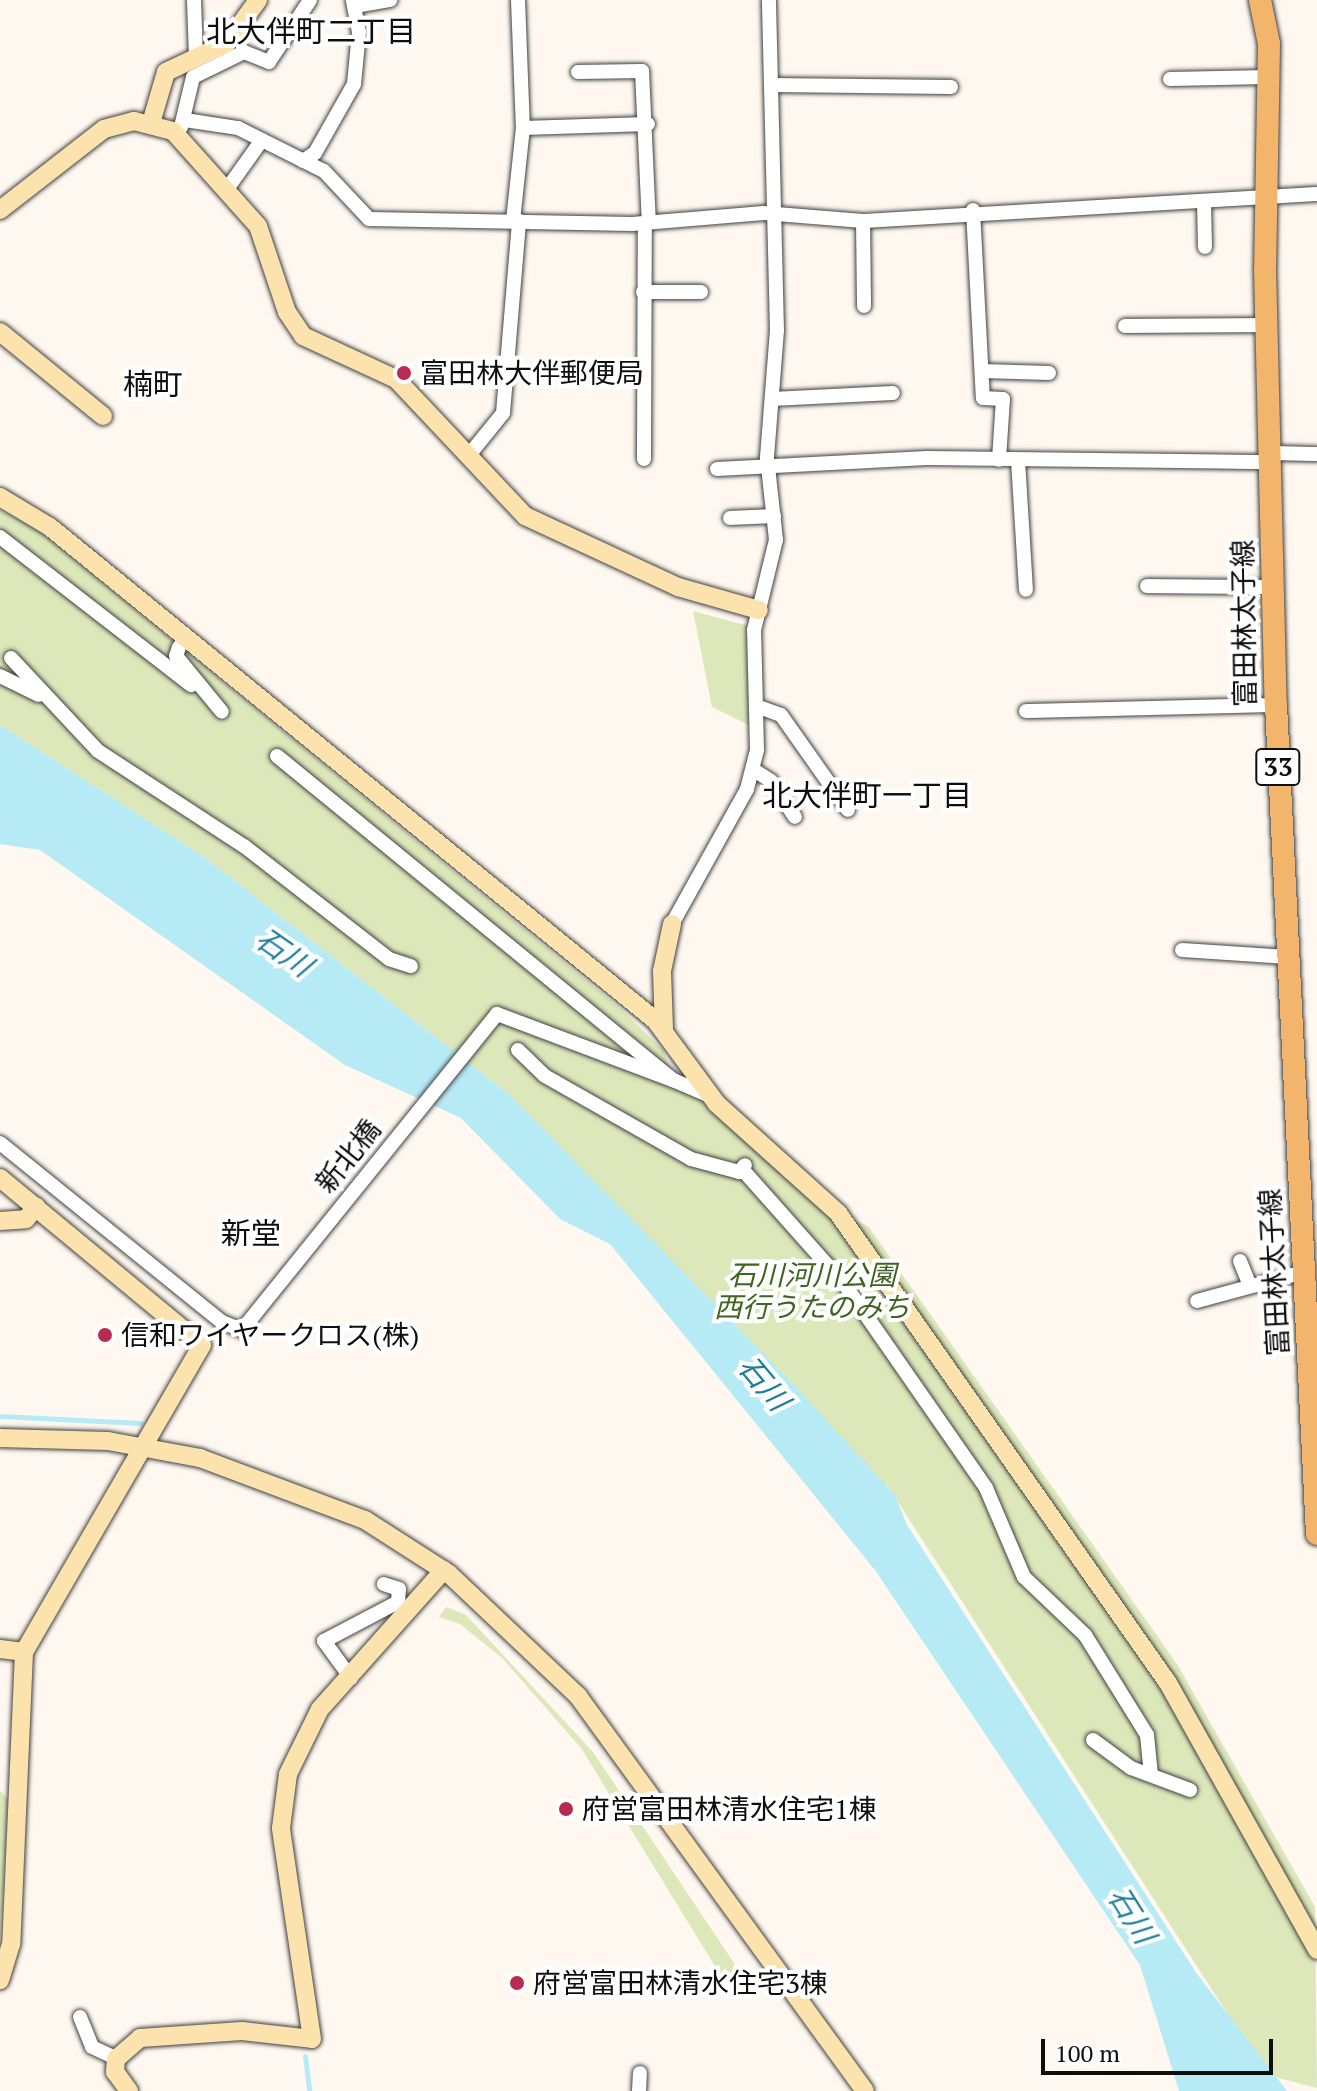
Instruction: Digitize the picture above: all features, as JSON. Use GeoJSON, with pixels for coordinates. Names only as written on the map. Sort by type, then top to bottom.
{"type":"FeatureCollection","features":[{"type":"Feature","properties":{"kind":"main road","name":"富田林太子線"},"geometry":{"type":"LineString","coordinates":[[1260,0],[1269,77],[1265,197],[1266,325],[1276,705],[1317,1534]]}},
{"type":"Feature","properties":{"kind":"street"},"geometry":{"type":"LineString","coordinates":[[194,0],[196,58]]}},
{"type":"Feature","properties":{"kind":"street"},"geometry":{"type":"LineString","coordinates":[[151,123],[166,72],[227,43],[258,0]]}},
{"type":"Feature","properties":{"kind":"street"},"geometry":{"type":"LineString","coordinates":[[181,127],[193,77],[244,52],[269,62],[310,0],[318,0]]}},
{"type":"Feature","properties":{"kind":"street"},"geometry":{"type":"LineString","coordinates":[[303,161],[354,84],[354,3],[390,0]]}},
{"type":"Feature","properties":{"kind":"street"},"geometry":{"type":"LineString","coordinates":[[469,455],[503,413],[523,128],[518,0]]}},
{"type":"Feature","properties":{"kind":"street"},"geometry":{"type":"LineString","coordinates":[[664,1029],[662,971],[672,924],[754,770],[759,707],[759,610],[775,566],[769,466],[777,331],[769,214],[769,0]]}},
{"type":"Feature","properties":{"kind":"street"},"geometry":{"type":"LineString","coordinates":[[578,72],[642,71],[648,124],[643,292],[644,459]]}},
{"type":"Feature","properties":{"kind":"street"},"geometry":{"type":"LineString","coordinates":[[1170,79],[1269,77]]}},
{"type":"Feature","properties":{"kind":"street"},"geometry":{"type":"LineString","coordinates":[[771,85],[951,87]]}},
{"type":"Feature","properties":{"kind":"street"},"geometry":{"type":"LineString","coordinates":[[0,210],[104,129],[151,123],[181,127],[226,124],[335,178],[369,219],[647,223],[769,214],[863,221],[973,210],[1317,194]]}},
{"type":"Feature","properties":{"kind":"street"},"geometry":{"type":"LineString","coordinates":[[523,128],[648,124]]}},
{"type":"Feature","properties":{"kind":"street"},"geometry":{"type":"LineString","coordinates":[[181,127],[268,242],[295,329],[396,379],[525,516],[678,587],[759,610]]}},
{"type":"Feature","properties":{"kind":"street"},"geometry":{"type":"LineString","coordinates":[[227,189],[262,140]]}},
{"type":"Feature","properties":{"kind":"street"},"geometry":{"type":"LineString","coordinates":[[1204,201],[1205,247]]}},
{"type":"Feature","properties":{"kind":"street"},"geometry":{"type":"LineString","coordinates":[[973,210],[983,398],[1003,399],[999,460]]}},
{"type":"Feature","properties":{"kind":"street"},"geometry":{"type":"LineString","coordinates":[[863,221],[864,306]]}},
{"type":"Feature","properties":{"kind":"street"},"geometry":{"type":"LineString","coordinates":[[643,292],[701,292]]}},
{"type":"Feature","properties":{"kind":"street"},"geometry":{"type":"LineString","coordinates":[[1125,326],[1266,325]]}},
{"type":"Feature","properties":{"kind":"street"},"geometry":{"type":"LineString","coordinates":[[0,332],[103,416]]}},
{"type":"Feature","properties":{"kind":"street"},"geometry":{"type":"LineString","coordinates":[[982,371],[1049,373]]}},
{"type":"Feature","properties":{"kind":"street"},"geometry":{"type":"LineString","coordinates":[[772,399],[893,393]]}},
{"type":"Feature","properties":{"kind":"street"},"geometry":{"type":"LineString","coordinates":[[717,469],[999,460],[1270,458],[1317,454]]}},
{"type":"Feature","properties":{"kind":"street"},"geometry":{"type":"LineString","coordinates":[[1018,460],[1026,590]]}},
{"type":"Feature","properties":{"kind":"street"},"geometry":{"type":"LineString","coordinates":[[0,497],[50,527],[664,1029],[710,1096],[813,1187],[856,1237],[1168,1683],[1317,1950]]}},
{"type":"Feature","properties":{"kind":"street"},"geometry":{"type":"LineString","coordinates":[[730,518],[774,516]]}},
{"type":"Feature","properties":{"kind":"street"},"geometry":{"type":"LineString","coordinates":[[0,537],[191,685]]}},
{"type":"Feature","properties":{"kind":"street"},"geometry":{"type":"LineString","coordinates":[[1147,586],[1274,587]]}},
{"type":"Feature","properties":{"kind":"street"},"geometry":{"type":"LineString","coordinates":[[179,647],[176,656],[222,712]]}},
{"type":"Feature","properties":{"kind":"street"},"geometry":{"type":"LineString","coordinates":[[11,658],[47,699],[128,774],[244,846],[389,959],[411,966]]}},
{"type":"Feature","properties":{"kind":"street"},"geometry":{"type":"LineString","coordinates":[[0,676],[47,699]]}},
{"type":"Feature","properties":{"kind":"street"},"geometry":{"type":"LineString","coordinates":[[1026,711],[1276,705]]}},
{"type":"Feature","properties":{"kind":"street"},"geometry":{"type":"LineString","coordinates":[[759,707],[781,715],[848,810]]}},
{"type":"Feature","properties":{"kind":"street"},"geometry":{"type":"LineString","coordinates":[[277,756],[673,1080],[710,1096]]}},
{"type":"Feature","properties":{"kind":"street"},"geometry":{"type":"LineString","coordinates":[[754,770],[771,781],[795,817]]}},
{"type":"Feature","properties":{"kind":"street"},"geometry":{"type":"LineString","coordinates":[[1182,950],[1288,957]]}},
{"type":"Feature","properties":{"kind":"street","name":"新北橋"},"geometry":{"type":"LineString","coordinates":[[13,1152],[222,1322],[242,1330],[488,1021],[513,1015],[673,1080]]}},
{"type":"Feature","properties":{"kind":"street"},"geometry":{"type":"LineString","coordinates":[[518,1050],[545,1076],[691,1159],[744,1167],[845,1285],[978,1476],[1024,1577],[1085,1635],[1147,1735],[1151,1775]]}},
{"type":"Feature","properties":{"kind":"street"},"geometry":{"type":"LineString","coordinates":[[0,1131],[13,1152]]}},
{"type":"Feature","properties":{"kind":"street"},"geometry":{"type":"LineString","coordinates":[[0,1143],[13,1152]]}},
{"type":"Feature","properties":{"kind":"street"},"geometry":{"type":"LineString","coordinates":[[0,1178],[201,1340],[145,1447],[24,1652],[8,1780],[2,1968]]}},
{"type":"Feature","properties":{"kind":"street"},"geometry":{"type":"LineString","coordinates":[[0,1221],[26,1219],[36,1207]]}},
{"type":"Feature","properties":{"kind":"street"},"geometry":{"type":"LineString","coordinates":[[1240,1261],[1249,1283]]}},
{"type":"Feature","properties":{"kind":"street"},"geometry":{"type":"LineString","coordinates":[[1197,1301],[1249,1283],[1304,1272]]}},
{"type":"Feature","properties":{"kind":"street"},"geometry":{"type":"LineString","coordinates":[[0,1438],[145,1447],[315,1497],[444,1570],[544,1656],[578,1696],[865,2091]]}},
{"type":"Feature","properties":{"kind":"street"},"geometry":{"type":"LineString","coordinates":[[129,2091],[115,2072],[116,2058],[140,2038],[242,2031],[312,2039],[281,1805],[303,1733],[444,1570]]}},
{"type":"Feature","properties":{"kind":"street"},"geometry":{"type":"LineString","coordinates":[[351,1678],[324,1641],[398,1602],[399,1589],[384,1584]]}},
{"type":"Feature","properties":{"kind":"street"},"geometry":{"type":"LineString","coordinates":[[0,1649],[24,1652]]}},
{"type":"Feature","properties":{"kind":"street"},"geometry":{"type":"LineString","coordinates":[[1093,1740],[1151,1775],[1190,1790]]}},
{"type":"Feature","properties":{"kind":"street"},"geometry":{"type":"LineString","coordinates":[[80,2017],[92,2047],[116,2058]]}},
{"type":"Feature","properties":{"kind":"street"},"geometry":{"type":"LineString","coordinates":[[639,2091],[640,2073]]}},
{"type":"Feature","properties":{"kind":"green space","name":"石川河川公園 西行うたのみち"},"geometry":{"type":"Polygon","coordinates":[[[0,510],[38,530],[620,1008],[663,1050],[671,1071],[838,1213],[868,1226],[1177,1664],[1315,1907],[1317,2088],[1267,2075],[887,1485],[877,1483],[794,1386],[510,1095],[204,857],[0,725],[0,510]]]}},
{"type":"Feature","properties":{"kind":"green space"},"geometry":{"type":"Polygon","coordinates":[[[693,611],[748,626],[749,725],[712,707],[693,611]]]}},
{"type":"Feature","properties":{"kind":"green space"},"geometry":{"type":"Polygon","coordinates":[[[446,1607],[466,1615],[593,1752],[740,1972],[727,1979],[718,1971],[581,1748],[502,1658],[460,1624],[439,1617],[446,1607]]]}},
{"type":"Feature","properties":{"kind":"green space"},"geometry":{"type":"Polygon","coordinates":[[[0,1791],[8,1799],[0,1943],[0,1791]]]}},
{"type":"Feature","properties":{"kind":"water","name":"石川"},"geometry":{"type":"Polygon","coordinates":[[[0,725],[204,857],[510,1095],[794,1385],[895,1495],[907,1525],[1197,1974],[1287,2091],[1179,2091],[1140,1965],[875,1570],[610,1244],[560,1219],[461,1118],[345,1065],[40,850],[0,844],[0,725]]]}},
{"type":"Feature","properties":{"kind":"waterway"},"geometry":{"type":"LineString","coordinates":[[0,1416],[141,1423]]}},
{"type":"Feature","properties":{"kind":"waterway"},"geometry":{"type":"LineString","coordinates":[[305,2056],[309,2091]]}},
{"type":"Feature","properties":{"kind":"place","name":"富田林大伴郵便局"},"geometry":{"type":"Point","coordinates":[404,373]}},
{"type":"Feature","properties":{"kind":"place","name":"信和ワイヤークロス(株)"},"geometry":{"type":"Point","coordinates":[105,1335]}},
{"type":"Feature","properties":{"kind":"place","name":"府営富田林清水住宅1棟"},"geometry":{"type":"Point","coordinates":[566,1809]}},
{"type":"Feature","properties":{"kind":"place","name":"府営富田林清水住宅3棟"},"geometry":{"type":"Point","coordinates":[517,1983]}},
{"type":"Feature","properties":{"kind":"district","name":"北大伴町二丁目"},"geometry":{"type":"Point","coordinates":[311,31]}},
{"type":"Feature","properties":{"kind":"district","name":"楠町"},"geometry":{"type":"Point","coordinates":[153,384]}},
{"type":"Feature","properties":{"kind":"district","name":"北大伴町一丁目"},"geometry":{"type":"Point","coordinates":[867,795]}},
{"type":"Feature","properties":{"kind":"district","name":"新堂"},"geometry":{"type":"Point","coordinates":[251,1233]}}]}
